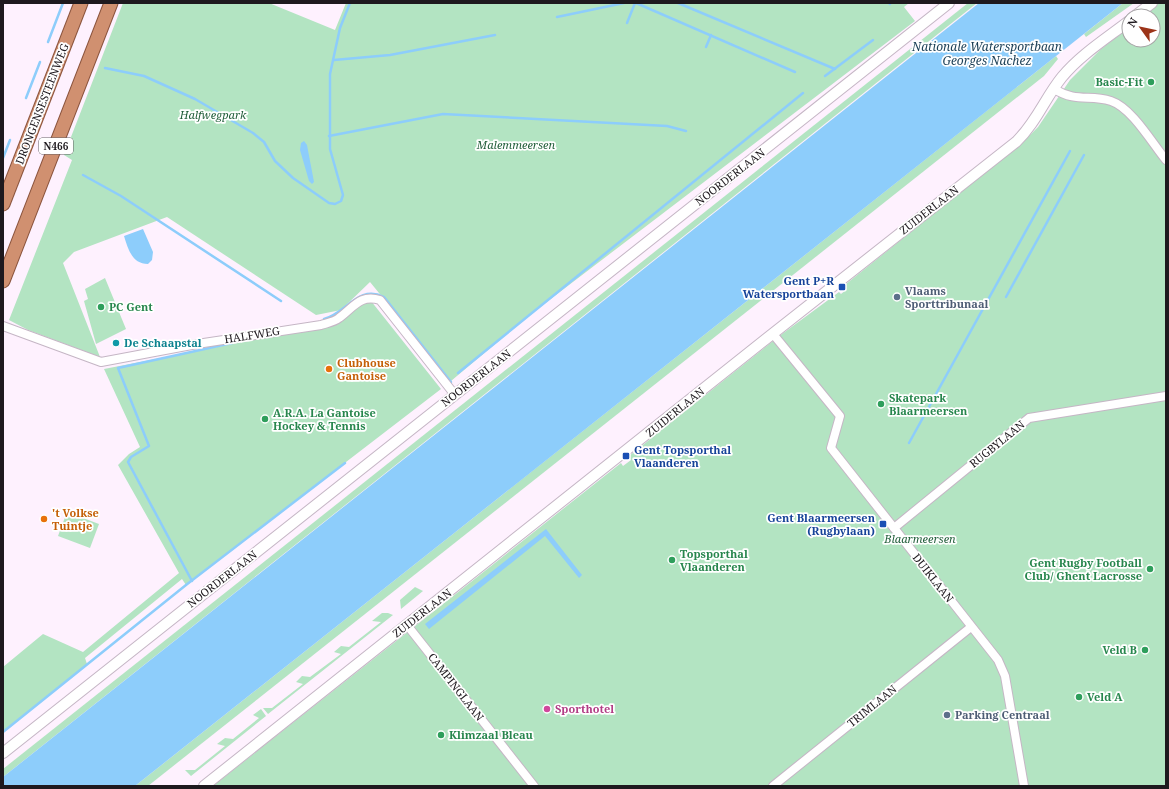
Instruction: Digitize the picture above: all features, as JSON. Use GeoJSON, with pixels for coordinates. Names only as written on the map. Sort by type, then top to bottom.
{"type":"FeatureCollection","features":[{"type":"Feature","properties":{"kind":"highway","name":"DRONGENSESTEENWEG"},"geometry":{"type":"LineString","coordinates":[[3,204],[81,3]]}},
{"type":"Feature","properties":{"kind":"highway","name":"N466"},"geometry":{"type":"LineString","coordinates":[[3,281],[111,3]]}},
{"type":"Feature","properties":{"kind":"street","name":"NOORDERLAAN"},"geometry":{"type":"LineString","coordinates":[[3,753],[949,3]]}},
{"type":"Feature","properties":{"kind":"street","name":"ZUIDERLAAN"},"geometry":{"type":"LineString","coordinates":[[204,786],[1016,142],[1031,127],[1054,89],[1071,68],[1121,27]]}},
{"type":"Feature","properties":{"kind":"street"},"geometry":{"type":"LineString","coordinates":[[1054,89],[1071,98],[1103,99],[1120,105],[1129,113],[1166,160]]}},
{"type":"Feature","properties":{"kind":"street","name":"HALFWEG"},"geometry":{"type":"LineString","coordinates":[[3,326],[101,362],[203,343],[321,325],[338,320],[364,298],[370,297],[380,300],[455,395]]}},
{"type":"Feature","properties":{"kind":"street","name":"DUIKLAAN"},"geometry":{"type":"LineString","coordinates":[[772,334],[840,416],[833,450],[998,660],[1005,676],[1024,786]]}},
{"type":"Feature","properties":{"kind":"street","name":"RUGBYLAAN"},"geometry":{"type":"LineString","coordinates":[[894,528],[1029,418],[1166,396]]}},
{"type":"Feature","properties":{"kind":"street","name":"CAMPINGLAAN"},"geometry":{"type":"LineString","coordinates":[[408,625],[534,786]]}},
{"type":"Feature","properties":{"kind":"street","name":"TRIMLAAN"},"geometry":{"type":"LineString","coordinates":[[773,786],[971,627]]}},
{"type":"Feature","properties":{"kind":"green space"},"geometry":{"type":"Polygon","coordinates":[[[123,3],[269,3],[335,30],[346,3],[909,3],[904,7],[915,21],[531,314],[451,381],[370,282],[341,310],[316,315],[167,217],[74,252],[63,263],[100,357],[28,330],[9,320],[72,160],[64,155],[123,3]]]}},
{"type":"Feature","properties":{"kind":"green space"},"geometry":{"type":"Polygon","coordinates":[[[968,3],[977,3],[3,777],[3,769],[968,3]]]}},
{"type":"Feature","properties":{"kind":"green space"},"geometry":{"type":"Polygon","coordinates":[[[1123,3],[1134,3],[1127,8],[1121,8],[1121,12],[1086,37],[1084,34],[1123,3]]]}},
{"type":"Feature","properties":{"kind":"green space","name":"Blaarmeersen"},"geometry":{"type":"Polygon","coordinates":[[[1159,3],[1166,3],[1166,786],[213,786],[621,463],[623,466],[631,460],[629,456],[778,337],[839,292],[841,294],[846,290],[846,284],[1023,142],[1038,127],[1070,80],[1100,50],[1121,33],[1121,48],[1161,48],[1161,8],[1153,8],[1159,3]]]}},
{"type":"Feature","properties":{"kind":"green space"},"geometry":{"type":"Polygon","coordinates":[[[1056,56],[1058,59],[1044,76],[148,786],[135,786],[1056,56]]]}},
{"type":"Feature","properties":{"kind":"green space","name":"PC Gent"},"geometry":{"type":"Polygon","coordinates":[[[105,278],[126,329],[96,344],[84,301],[88,299],[85,289],[105,278]]]}},
{"type":"Feature","properties":{"kind":"green space","name":"A.R.A. La Gantoise Hockey & Tennis"},"geometry":{"type":"Polygon","coordinates":[[[371,301],[441,389],[186,585],[182,579],[85,658],[87,664],[3,733],[3,667],[43,634],[83,652],[179,573],[118,465],[129,454],[140,447],[104,369],[336,324],[364,302],[371,301]]]}},
{"type":"Feature","properties":{"kind":"green space"},"geometry":{"type":"Polygon","coordinates":[[[67,512],[99,524],[90,548],[58,536],[67,512]]]}},
{"type":"Feature","properties":{"kind":"green space"},"geometry":{"type":"Polygon","coordinates":[[[415,587],[423,591],[401,609],[400,600],[415,587]]]}},
{"type":"Feature","properties":{"kind":"green space"},"geometry":{"type":"Polygon","coordinates":[[[382,613],[393,615],[268,714],[263,708],[272,708],[303,684],[296,682],[302,676],[310,677],[341,654],[334,652],[341,646],[349,647],[381,622],[372,621],[382,613]]]}},
{"type":"Feature","properties":{"kind":"green space"},"geometry":{"type":"Polygon","coordinates":[[[261,709],[266,716],[191,776],[185,770],[195,770],[225,746],[217,744],[225,738],[233,739],[259,718],[253,715],[261,709]]]}},
{"type":"Feature","properties":{"kind":"water","name":"Nationale Watersportbaan Georges Nachez"},"geometry":{"type":"Polygon","coordinates":[[[979,3],[1123,3],[135,786],[3,786],[3,777],[979,3]]]}},
{"type":"Feature","properties":{"kind":"water"},"geometry":{"type":"Polygon","coordinates":[[[304,141],[307,145],[314,182],[312,184],[309,181],[300,150],[301,143],[304,141]]]}},
{"type":"Feature","properties":{"kind":"water"},"geometry":{"type":"Polygon","coordinates":[[[143,229],[153,252],[152,260],[148,264],[134,259],[129,251],[124,236],[143,229]]]}},
{"type":"Feature","properties":{"kind":"water"},"geometry":{"type":"Polygon","coordinates":[[[546,529],[582,575],[579,578],[545,536],[429,629],[425,624],[546,529]]]}},
{"type":"Feature","properties":{"kind":"waterway"},"geometry":{"type":"LineString","coordinates":[[48,42],[63,3]]}},
{"type":"Feature","properties":{"kind":"waterway"},"geometry":{"type":"LineString","coordinates":[[105,68],[144,76],[195,99],[253,133],[264,142],[275,161],[293,178],[329,203],[335,204],[341,201],[343,195],[330,149],[330,74],[340,28],[350,3]]}},
{"type":"Feature","properties":{"kind":"waterway"},"geometry":{"type":"LineString","coordinates":[[557,17],[624,3]]}},
{"type":"Feature","properties":{"kind":"waterway"},"geometry":{"type":"LineString","coordinates":[[627,23],[635,3]]}},
{"type":"Feature","properties":{"kind":"waterway"},"geometry":{"type":"LineString","coordinates":[[636,3],[795,72]]}},
{"type":"Feature","properties":{"kind":"waterway"},"geometry":{"type":"LineString","coordinates":[[678,3],[835,69]]}},
{"type":"Feature","properties":{"kind":"waterway"},"geometry":{"type":"LineString","coordinates":[[334,60],[390,55],[495,35]]}},
{"type":"Feature","properties":{"kind":"waterway"},"geometry":{"type":"LineString","coordinates":[[706,47],[711,35]]}},
{"type":"Feature","properties":{"kind":"waterway"},"geometry":{"type":"LineString","coordinates":[[825,76],[873,40]]}},
{"type":"Feature","properties":{"kind":"waterway"},"geometry":{"type":"LineString","coordinates":[[26,98],[40,62]]}},
{"type":"Feature","properties":{"kind":"waterway"},"geometry":{"type":"LineString","coordinates":[[458,373],[803,93]]}},
{"type":"Feature","properties":{"kind":"waterway"},"geometry":{"type":"LineString","coordinates":[[329,136],[443,114],[667,126],[686,131]]}},
{"type":"Feature","properties":{"kind":"waterway"},"geometry":{"type":"LineString","coordinates":[[3,158],[10,140]]}},
{"type":"Feature","properties":{"kind":"waterway"},"geometry":{"type":"LineString","coordinates":[[909,443],[1070,151]]}},
{"type":"Feature","properties":{"kind":"waterway"},"geometry":{"type":"LineString","coordinates":[[1006,297],[1084,155]]}},
{"type":"Feature","properties":{"kind":"waterway"},"geometry":{"type":"LineString","coordinates":[[83,175],[121,196],[281,301]]}},
{"type":"Feature","properties":{"kind":"waterway"},"geometry":{"type":"LineString","coordinates":[[324,319],[332,316],[353,301],[367,294],[375,294],[384,297],[451,382]]}},
{"type":"Feature","properties":{"kind":"waterway"},"geometry":{"type":"LineString","coordinates":[[192,581],[128,462],[131,457],[149,446],[118,368],[232,343]]}},
{"type":"Feature","properties":{"kind":"waterway"},"geometry":{"type":"LineString","coordinates":[[3,732],[186,585],[345,463]]}},
{"type":"Feature","properties":{"kind":"place","name":"Basic-Fit"},"geometry":{"type":"Point","coordinates":[1151,82]}},
{"type":"Feature","properties":{"kind":"place","name":"Gent P+R Watersportbaan"},"geometry":{"type":"Point","coordinates":[842,287]}},
{"type":"Feature","properties":{"kind":"place","name":"Vlaams Sporttribunaal"},"geometry":{"type":"Point","coordinates":[897,297]}},
{"type":"Feature","properties":{"kind":"place","name":"PC Gent"},"geometry":{"type":"Point","coordinates":[101,307]}},
{"type":"Feature","properties":{"kind":"place","name":"De Schaapstal"},"geometry":{"type":"Point","coordinates":[116,343]}},
{"type":"Feature","properties":{"kind":"place","name":"Clubhouse Gantoise"},"geometry":{"type":"Point","coordinates":[329,369]}},
{"type":"Feature","properties":{"kind":"place","name":"Skatepark Blaarmeersen"},"geometry":{"type":"Point","coordinates":[881,404]}},
{"type":"Feature","properties":{"kind":"place","name":"A.R.A. La Gantoise Hockey & Tennis"},"geometry":{"type":"Point","coordinates":[265,419]}},
{"type":"Feature","properties":{"kind":"place","name":"Gent Topsporthal Vlaanderen"},"geometry":{"type":"Point","coordinates":[626,456]}},
{"type":"Feature","properties":{"kind":"place","name":"'t Volkse Tuintje"},"geometry":{"type":"Point","coordinates":[44,519]}},
{"type":"Feature","properties":{"kind":"place","name":"Gent Blaarmeersen (Rugbylaan)"},"geometry":{"type":"Point","coordinates":[883,524]}},
{"type":"Feature","properties":{"kind":"place","name":"Topsporthal Vlaanderen"},"geometry":{"type":"Point","coordinates":[672,560]}},
{"type":"Feature","properties":{"kind":"place","name":"Gent Rugby Football Club/ Ghent Lacrosse"},"geometry":{"type":"Point","coordinates":[1150,569]}},
{"type":"Feature","properties":{"kind":"place","name":"Veld B"},"geometry":{"type":"Point","coordinates":[1145,650]}},
{"type":"Feature","properties":{"kind":"place","name":"Veld A"},"geometry":{"type":"Point","coordinates":[1079,697]}},
{"type":"Feature","properties":{"kind":"place","name":"Sporthotel"},"geometry":{"type":"Point","coordinates":[547,709]}},
{"type":"Feature","properties":{"kind":"place","name":"Parking Centraal"},"geometry":{"type":"Point","coordinates":[947,715]}},
{"type":"Feature","properties":{"kind":"place","name":"Klimzaal Bleau"},"geometry":{"type":"Point","coordinates":[441,735]}},
{"type":"Feature","properties":{"kind":"park label","name":"Halfwegpark"},"geometry":{"type":"Point","coordinates":[213,115]}},
{"type":"Feature","properties":{"kind":"park label","name":"Malemmeersen"},"geometry":{"type":"Point","coordinates":[516,145]}}]}
